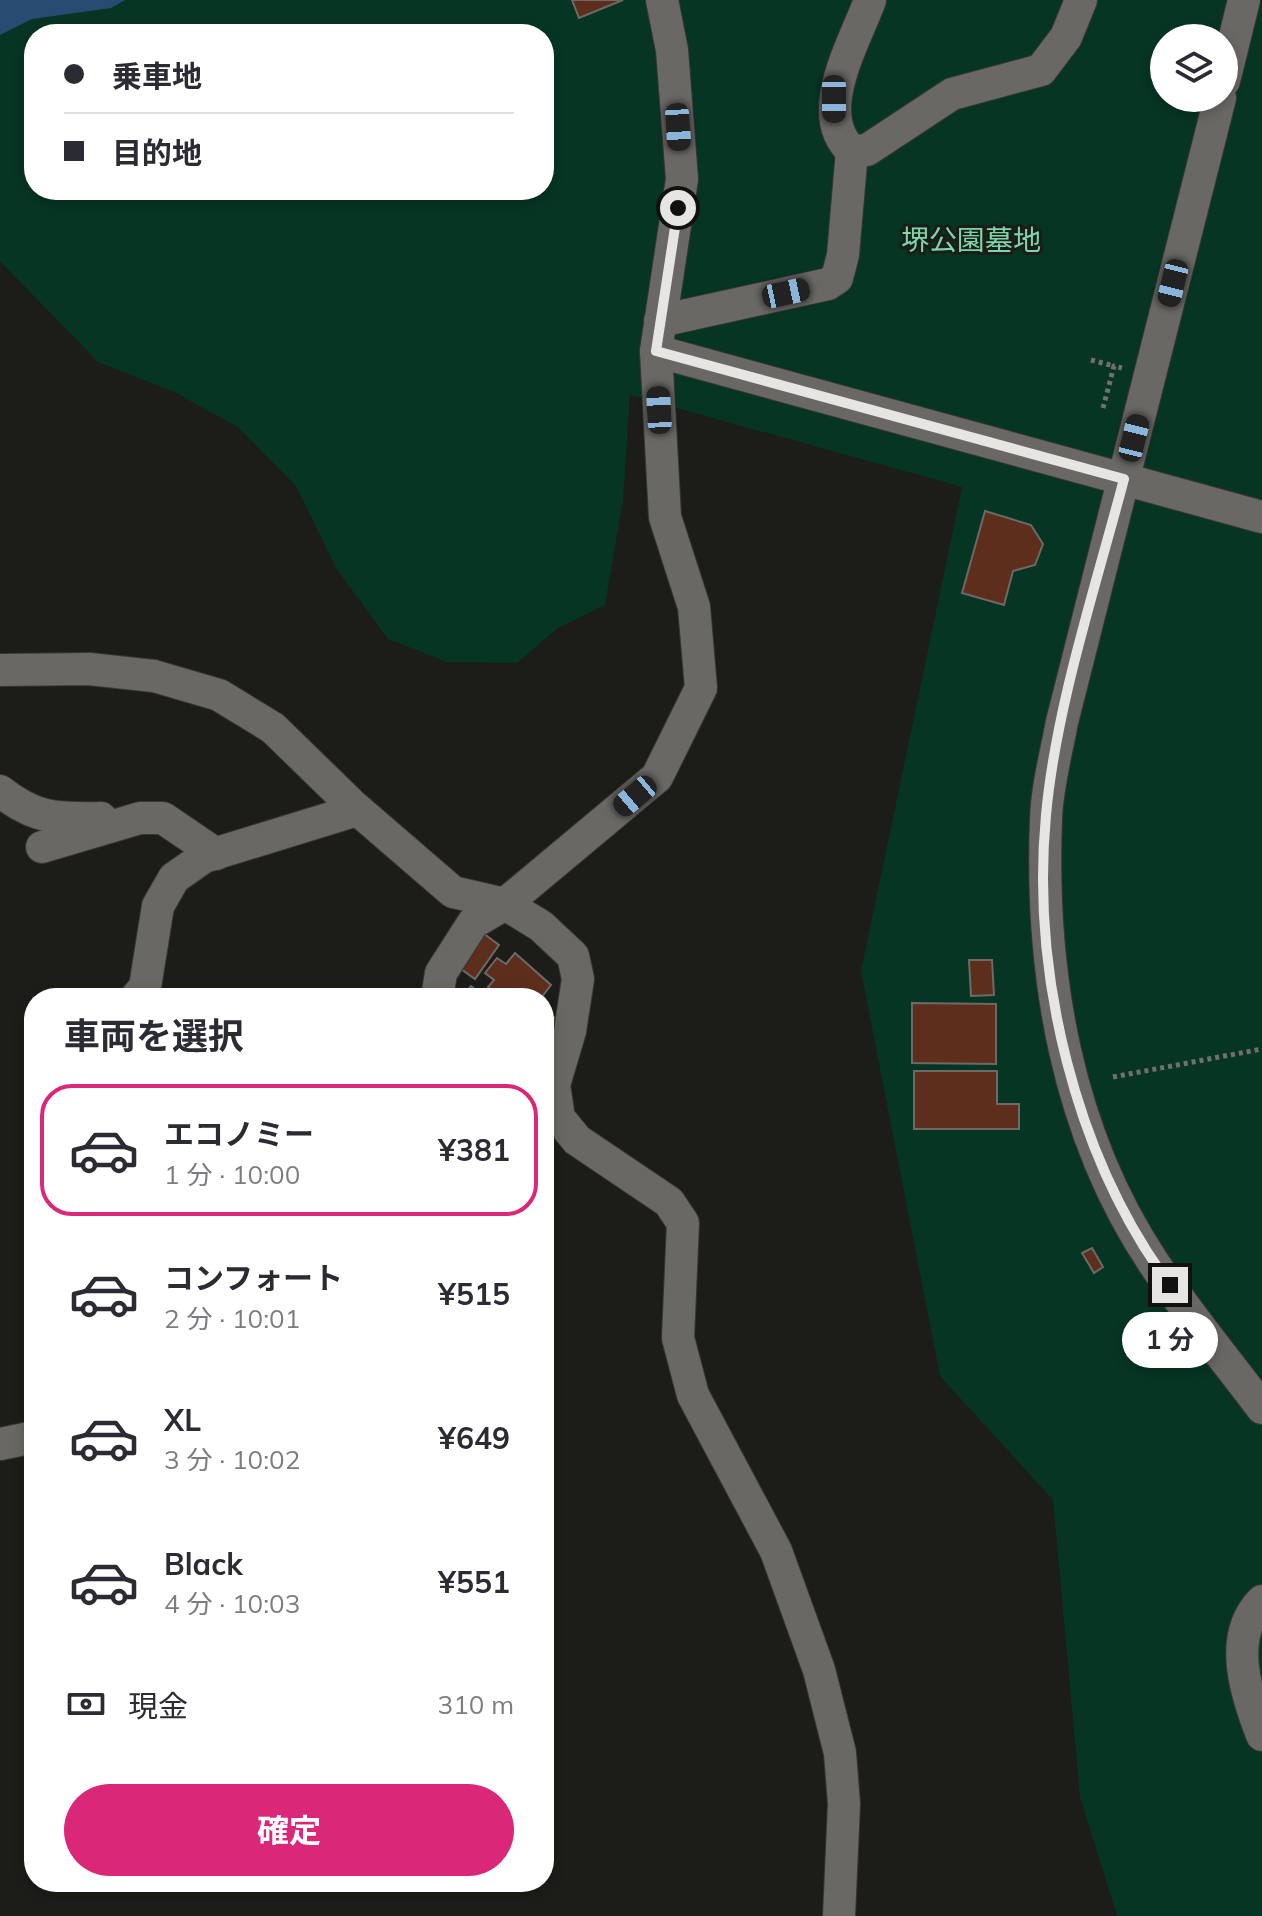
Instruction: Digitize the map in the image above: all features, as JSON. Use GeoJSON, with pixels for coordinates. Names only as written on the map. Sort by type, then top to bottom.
{"type":"FeatureCollection","features":[{"type":"Feature","properties":{"kind":"street"},"geometry":{"type":"LineString","coordinates":[[439,988],[441,973],[473,923],[505,904],[657,777],[701,688],[694,607],[665,517],[658,336],[682,179],[672,50],[662,0]]}},
{"type":"Feature","properties":{"kind":"street"},"geometry":{"type":"LineString","coordinates":[[870,0],[834,99],[834,119],[841,141],[852,151],[867,150],[952,94],[1041,70],[1066,37],[1081,0]]}},
{"type":"Feature","properties":{"kind":"street"},"geometry":{"type":"LineString","coordinates":[[1238,24],[1244,0]]}},
{"type":"Feature","properties":{"kind":"street"},"geometry":{"type":"LineString","coordinates":[[1216,112],[1062,722],[1046,815],[1046,932],[1059,1036],[1098,1158],[1152,1260],[1262,1408]]}},
{"type":"Feature","properties":{"kind":"street"},"geometry":{"type":"LineString","coordinates":[[658,336],[828,284],[837,278],[843,255],[852,151]]}},
{"type":"Feature","properties":{"kind":"street"},"geometry":{"type":"LineString","coordinates":[[658,336],[1124,479],[1262,517]]}},
{"type":"Feature","properties":{"kind":"street"},"geometry":{"type":"LineString","coordinates":[[0,670],[89,669],[154,676],[219,695],[273,728],[357,810],[453,892],[505,904],[541,926],[573,956],[578,979],[570,1031],[554,1085],[559,1118],[577,1140],[669,1202],[683,1223],[678,1338],[693,1395],[776,1551],[819,1670],[840,1753],[844,1804],[839,1916]]}},
{"type":"Feature","properties":{"kind":"street"},"geometry":{"type":"LineString","coordinates":[[0,791],[21,808],[53,819],[163,818],[216,854]]}},
{"type":"Feature","properties":{"kind":"street"},"geometry":{"type":"LineString","coordinates":[[144,988],[158,906],[174,878],[204,857],[357,810]]}},
{"type":"Feature","properties":{"kind":"street"},"geometry":{"type":"LineString","coordinates":[[42,847],[140,818]]}},
{"type":"Feature","properties":{"kind":"street"},"geometry":{"type":"LineString","coordinates":[[0,1444],[24,1439]]}},
{"type":"Feature","properties":{"kind":"street"},"geometry":{"type":"LineString","coordinates":[[1262,1601],[1252,1611],[1244,1635],[1242,1664],[1262,1735]]}},
{"type":"Feature","properties":{"kind":"path"},"geometry":{"type":"LineString","coordinates":[[1091,360],[1114,366]]}},
{"type":"Feature","properties":{"kind":"path"},"geometry":{"type":"LineString","coordinates":[[1113,1077],[1262,1049]]}},
{"type":"Feature","properties":{"kind":"green space","name":"堺公園墓地"},"geometry":{"type":"Polygon","coordinates":[[[0,0],[1262,0],[1262,1916],[1117,1916],[1080,1797],[1053,1500],[940,1376],[861,971],[962,487],[630,395],[623,500],[605,605],[558,628],[517,663],[447,662],[388,639],[336,568],[296,486],[238,427],[174,392],[98,362],[0,261],[0,0]]]}},
{"type":"Feature","properties":{"kind":"water"},"geometry":{"type":"Polygon","coordinates":[[[0,0],[125,0],[111,8],[32,19],[0,35],[0,0]]]}},
{"type":"Feature","properties":{"kind":"building"},"geometry":{"type":"Polygon","coordinates":[[[572,0],[623,0],[579,18],[572,0]]]}},
{"type":"Feature","properties":{"kind":"building"},"geometry":{"type":"Polygon","coordinates":[[[985,511],[1031,525],[1043,544],[1035,565],[1013,571],[1004,605],[962,593],[985,511]]]}},
{"type":"Feature","properties":{"kind":"building"},"geometry":{"type":"Polygon","coordinates":[[[483,933],[499,945],[475,979],[458,967],[483,933]]]}},
{"type":"Feature","properties":{"kind":"building"},"geometry":{"type":"Polygon","coordinates":[[[515,953],[551,985],[549,988],[488,987],[494,980],[485,973],[497,958],[506,964],[515,953]]]}},
{"type":"Feature","properties":{"kind":"building"},"geometry":{"type":"Polygon","coordinates":[[[969,960],[992,960],[994,995],[971,996],[969,960]]]}},
{"type":"Feature","properties":{"kind":"building"},"geometry":{"type":"Polygon","coordinates":[[[912,1003],[996,1004],[996,1064],[912,1063],[912,1003]]]}},
{"type":"Feature","properties":{"kind":"building"},"geometry":{"type":"Polygon","coordinates":[[[554,1017],[561,1020],[554,1032],[554,1017]]]}},
{"type":"Feature","properties":{"kind":"building"},"geometry":{"type":"Polygon","coordinates":[[[914,1071],[997,1071],[997,1104],[1019,1104],[1019,1129],[914,1129],[914,1071]]]}},
{"type":"Feature","properties":{"kind":"building"},"geometry":{"type":"Polygon","coordinates":[[[1092,1248],[1103,1267],[1094,1273],[1082,1253],[1092,1248]]]}},
{"type":"Feature","properties":{"kind":"route"},"geometry":{"type":"LineString","coordinates":[[678,208],[656,351],[1124,479],[1056,753],[1046,815],[1046,932],[1059,1036],[1098,1158],[1152,1260],[1170,1285]]}}]}
